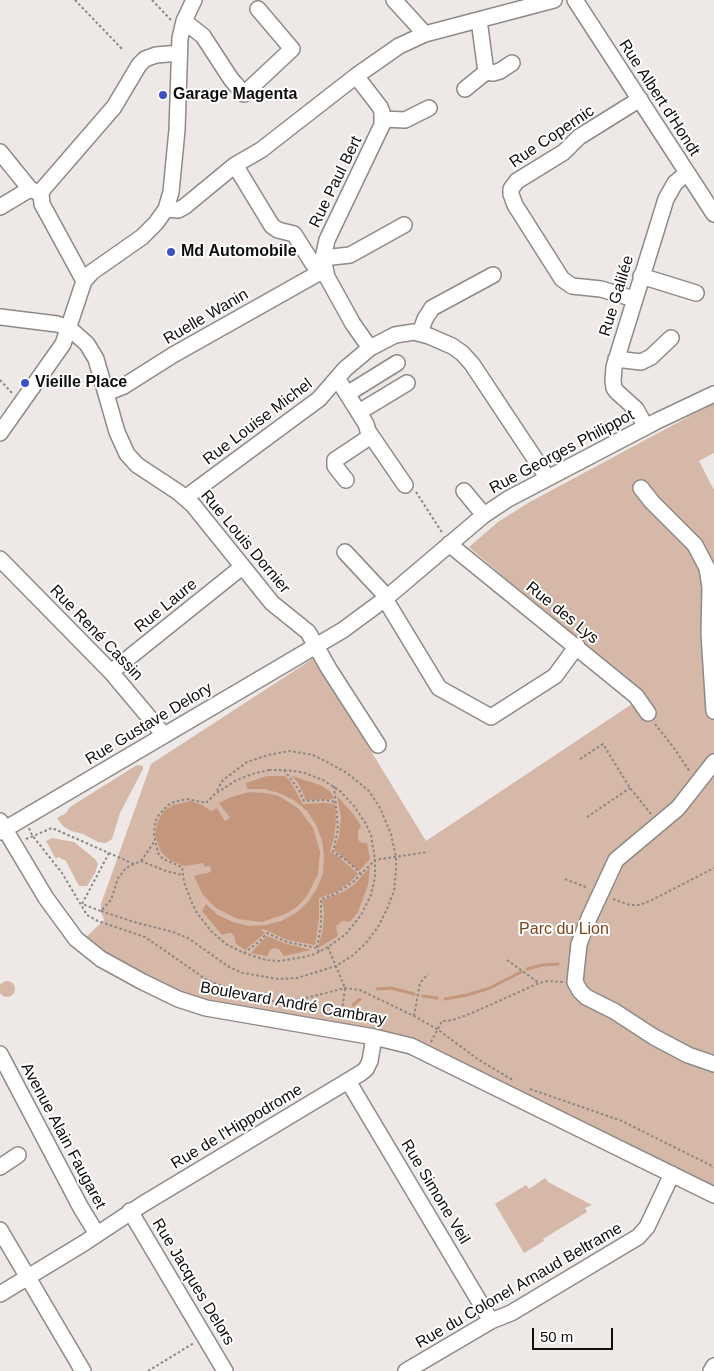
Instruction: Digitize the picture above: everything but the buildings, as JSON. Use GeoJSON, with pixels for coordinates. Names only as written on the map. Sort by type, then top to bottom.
{"type":"FeatureCollection","features":[{"type":"Feature","properties":{"kind":"street"},"geometry":{"type":"LineString","coordinates":[[0,433],[60,348],[63,326],[76,303],[84,281],[92,272],[142,237],[156,223],[166,209],[171,192],[176,138],[179,53],[182,26],[194,0]]}},
{"type":"Feature","properties":{"kind":"street"},"geometry":{"type":"LineString","coordinates":[[394,0],[425,34]]}},
{"type":"Feature","properties":{"kind":"street"},"geometry":{"type":"LineString","coordinates":[[166,209],[178,210],[184,207],[235,165],[269,144],[356,76],[399,46],[425,34],[554,0]]}},
{"type":"Feature","properties":{"kind":"street","name":"Rue Albert d'Hondt"},"geometry":{"type":"LineString","coordinates":[[575,0],[714,214]]}},
{"type":"Feature","properties":{"kind":"street"},"geometry":{"type":"LineString","coordinates":[[182,26],[203,36],[244,94],[292,49],[258,9]]}},
{"type":"Feature","properties":{"kind":"street"},"geometry":{"type":"LineString","coordinates":[[479,20],[486,72]]}},
{"type":"Feature","properties":{"kind":"street"},"geometry":{"type":"LineString","coordinates":[[0,207],[35,192],[46,185],[114,107],[145,58],[156,54],[179,53]]}},
{"type":"Feature","properties":{"kind":"street"},"geometry":{"type":"LineString","coordinates":[[465,89],[486,72],[500,71],[512,63]]}},
{"type":"Feature","properties":{"kind":"street"},"geometry":{"type":"LineString","coordinates":[[356,76],[380,107],[383,119],[404,120],[429,108]]}},
{"type":"Feature","properties":{"kind":"street","name":"Rue Copernic"},"geometry":{"type":"LineString","coordinates":[[634,299],[601,289],[572,286],[562,279],[514,205],[511,189],[517,181],[564,152],[580,137],[640,99]]}},
{"type":"Feature","properties":{"kind":"street","name":"Rue Paul Bert"},"geometry":{"type":"LineString","coordinates":[[323,264],[325,246],[381,131],[383,119]]}},
{"type":"Feature","properties":{"kind":"street"},"geometry":{"type":"LineString","coordinates":[[0,152],[35,192],[84,281]]}},
{"type":"Feature","properties":{"kind":"street"},"geometry":{"type":"LineString","coordinates":[[235,165],[272,226],[278,230],[294,234],[314,264],[323,264],[350,256],[404,226]]}},
{"type":"Feature","properties":{"kind":"street","name":"Rue Galilée"},"geometry":{"type":"LineString","coordinates":[[646,427],[636,409],[614,388],[613,375],[641,276],[670,189],[687,173]]}},
{"type":"Feature","properties":{"kind":"street"},"geometry":{"type":"LineString","coordinates":[[323,264],[329,283],[353,324],[370,348],[395,335],[409,332],[420,333],[452,346],[467,358],[547,477]]}},
{"type":"Feature","properties":{"kind":"street","name":"Ruelle Wanin"},"geometry":{"type":"LineString","coordinates":[[106,393],[124,386],[323,264]]}},
{"type":"Feature","properties":{"kind":"street"},"geometry":{"type":"LineString","coordinates":[[420,333],[424,319],[432,308],[493,275]]}},
{"type":"Feature","properties":{"kind":"street"},"geometry":{"type":"LineString","coordinates":[[641,276],[696,292]]}},
{"type":"Feature","properties":{"kind":"street"},"geometry":{"type":"LineString","coordinates":[[0,317],[63,326]]}},
{"type":"Feature","properties":{"kind":"street","name":"Rue Louis Dornier"},"geometry":{"type":"LineString","coordinates":[[63,326],[87,344],[96,359],[120,440],[127,454],[137,465],[186,498],[272,603],[308,632],[378,744]]}},
{"type":"Feature","properties":{"kind":"street"},"geometry":{"type":"LineString","coordinates":[[616,359],[641,362],[651,357],[671,338]]}},
{"type":"Feature","properties":{"kind":"street","name":"Rue Louise Michel"},"geometry":{"type":"LineString","coordinates":[[186,498],[319,399],[349,365],[370,348]]}},
{"type":"Feature","properties":{"kind":"street"},"geometry":{"type":"LineString","coordinates":[[347,394],[397,363]]}},
{"type":"Feature","properties":{"kind":"street"},"geometry":{"type":"LineString","coordinates":[[337,378],[405,485]]}},
{"type":"Feature","properties":{"kind":"street"},"geometry":{"type":"LineString","coordinates":[[346,480],[335,466],[335,460],[366,424],[407,383]]}},
{"type":"Feature","properties":{"kind":"street","name":"Rue Georges Philippot"},"geometry":{"type":"LineString","coordinates":[[316,646],[360,618],[484,515],[508,499],[547,477],[714,394]]}},
{"type":"Feature","properties":{"kind":"street"},"geometry":{"type":"LineString","coordinates":[[641,488],[652,502],[695,545],[707,568],[710,588],[709,634],[714,711]]}},
{"type":"Feature","properties":{"kind":"street"},"geometry":{"type":"LineString","coordinates":[[464,491],[484,515]]}},
{"type":"Feature","properties":{"kind":"street","name":"Rue des Lys"},"geometry":{"type":"LineString","coordinates":[[450,544],[636,696],[648,713]]}},
{"type":"Feature","properties":{"kind":"street"},"geometry":{"type":"LineString","coordinates":[[345,552],[386,598],[439,688],[491,717],[555,676],[576,646]]}},
{"type":"Feature","properties":{"kind":"street","name":"Rue René Cassin"},"geometry":{"type":"LineString","coordinates":[[0,559],[111,672],[164,735]]}},
{"type":"Feature","properties":{"kind":"street","name":"Rue Laure"},"geometry":{"type":"LineString","coordinates":[[111,672],[242,567]]}},
{"type":"Feature","properties":{"kind":"street","name":"Rue Gustave Delory"},"geometry":{"type":"LineString","coordinates":[[2,827],[316,646]]}},
{"type":"Feature","properties":{"kind":"street"},"geometry":{"type":"LineString","coordinates":[[714,762],[678,808],[616,860],[579,944],[575,982],[586,997],[614,1011],[654,1037],[688,1055],[714,1064]]}},
{"type":"Feature","properties":{"kind":"street","name":"Boulevard André Cambray"},"geometry":{"type":"LineString","coordinates":[[2,827],[76,939],[101,959],[150,986],[193,1005],[206,1008],[374,1037],[411,1046],[714,1195]]}},
{"type":"Feature","properties":{"kind":"street","name":"Rue de l'Hippodrome"},"geometry":{"type":"LineString","coordinates":[[0,1294],[97,1234],[130,1211],[361,1073],[368,1066],[374,1037]]}},
{"type":"Feature","properties":{"kind":"street","name":"Avenue Alain Faugaret"},"geometry":{"type":"LineString","coordinates":[[0,1054],[81,1208],[97,1234]]}},
{"type":"Feature","properties":{"kind":"street","name":"Rue Simone Veil"},"geometry":{"type":"LineString","coordinates":[[348,1081],[491,1321]]}},
{"type":"Feature","properties":{"kind":"street"},"geometry":{"type":"LineString","coordinates":[[0,1167],[18,1155]]}},
{"type":"Feature","properties":{"kind":"street","name":"Rue du Colonel Arnaud Beltrame"},"geometry":{"type":"LineString","coordinates":[[406,1371],[638,1237],[647,1227],[672,1174]]}},
{"type":"Feature","properties":{"kind":"street","name":"Rue Jacques Delors"},"geometry":{"type":"LineString","coordinates":[[130,1211],[225,1371]]}},
{"type":"Feature","properties":{"kind":"street"},"geometry":{"type":"LineString","coordinates":[[0,1230],[83,1371]]}},
{"type":"Feature","properties":{"kind":"street"},"geometry":{"type":"LineString","coordinates":[[710,1371],[714,1366]]}},
{"type":"Feature","properties":{"kind":"path"},"geometry":{"type":"LineString","coordinates":[[75,0],[123,50]]}},
{"type":"Feature","properties":{"kind":"path"},"geometry":{"type":"LineString","coordinates":[[152,0],[182,26]]}},
{"type":"Feature","properties":{"kind":"path"},"geometry":{"type":"LineString","coordinates":[[0,380],[21,402]]}},
{"type":"Feature","properties":{"kind":"path"},"geometry":{"type":"LineString","coordinates":[[648,713],[674,748],[697,785]]}},
{"type":"Feature","properties":{"kind":"path"},"geometry":{"type":"LineString","coordinates":[[580,759],[603,744],[630,788],[660,824]]}},
{"type":"Feature","properties":{"kind":"path"},"geometry":{"type":"LineString","coordinates":[[82,904],[188,938],[229,967],[260,977],[278,979],[297,978],[336,966],[352,956],[366,943],[378,927],[394,891],[396,857],[391,834],[380,808],[369,791],[347,773],[313,756],[290,751],[248,762],[223,780],[215,794]]}},
{"type":"Feature","properties":{"kind":"path"},"geometry":{"type":"LineString","coordinates":[[284,770],[299,790],[304,801],[326,800],[336,802]]}},
{"type":"Feature","properties":{"kind":"path"},"geometry":{"type":"LineString","coordinates":[[284,770],[302,772],[334,786],[354,806],[366,824],[371,835],[375,860],[373,886],[366,905],[346,934],[319,952],[304,957],[279,961],[266,960],[244,953],[226,944],[203,922],[192,903],[182,868],[163,859],[158,854],[154,841],[155,822],[168,805],[187,799],[206,803],[215,794],[243,777],[260,772],[284,770]]}},
{"type":"Feature","properties":{"kind":"path"},"geometry":{"type":"LineString","coordinates":[[334,786],[338,829],[333,852],[362,874]]}},
{"type":"Feature","properties":{"kind":"path"},"geometry":{"type":"LineString","coordinates":[[587,817],[630,788]]}},
{"type":"Feature","properties":{"kind":"path"},"geometry":{"type":"LineString","coordinates":[[22,841],[32,835],[52,828],[134,864]]}},
{"type":"Feature","properties":{"kind":"path"},"geometry":{"type":"LineString","coordinates":[[32,835],[62,873],[87,915],[145,937],[207,980],[242,994],[272,1001],[287,1001],[345,988],[360,990],[438,1029],[478,1060],[520,1084]]}},
{"type":"Feature","properties":{"kind":"path"},"geometry":{"type":"LineString","coordinates":[[101,910],[111,900],[118,878],[126,868],[141,860],[154,841]]}},
{"type":"Feature","properties":{"kind":"path"},"geometry":{"type":"LineString","coordinates":[[316,948],[321,925],[321,899],[335,894],[362,874],[375,860],[428,852]]}},
{"type":"Feature","properties":{"kind":"path"},"geometry":{"type":"LineString","coordinates":[[82,904],[109,853]]}},
{"type":"Feature","properties":{"kind":"path"},"geometry":{"type":"LineString","coordinates":[[141,860],[166,871],[183,875]]}},
{"type":"Feature","properties":{"kind":"path"},"geometry":{"type":"LineString","coordinates":[[565,879],[601,892],[615,900],[630,905],[638,905],[650,901],[714,868]]}},
{"type":"Feature","properties":{"kind":"path"},"geometry":{"type":"LineString","coordinates":[[244,953],[267,933],[287,942],[316,948],[319,952]]}},
{"type":"Feature","properties":{"kind":"path"},"geometry":{"type":"LineString","coordinates":[[328,947],[345,988],[339,1031]]}},
{"type":"Feature","properties":{"kind":"path"},"geometry":{"type":"LineString","coordinates":[[507,960],[539,982]]}},
{"type":"Feature","properties":{"kind":"path"},"geometry":{"type":"LineString","coordinates":[[414,1016],[420,983],[428,974]]}},
{"type":"Feature","properties":{"kind":"path"},"geometry":{"type":"LineString","coordinates":[[438,1029],[442,1022],[472,1013],[539,982],[575,982]]}},
{"type":"Feature","properties":{"kind":"path"},"geometry":{"type":"LineString","coordinates":[[526,1087],[622,1121],[714,1167]]}},
{"type":"Feature","properties":{"kind":"path"},"geometry":{"type":"LineString","coordinates":[[148,1371],[205,1336]]}},
{"type":"Feature","properties":{"kind":"green space","name":"Parc du Lion"},"geometry":{"type":"Polygon","coordinates":[[[714,403],[714,453],[699,461],[714,490],[714,1189],[454,1061],[199,1002],[133,974],[84,939],[104,920],[101,904],[151,764],[314,658],[426,841],[641,698],[643,696],[469,547],[498,522],[528,503],[714,403]]]}},
{"type":"Feature","properties":{"kind":"green space"},"geometry":{"type":"Polygon","coordinates":[[[137,765],[143,766],[143,769],[120,813],[112,839],[106,843],[98,842],[83,834],[71,831],[63,826],[57,818],[66,813],[70,807],[137,765]]]}},
{"type":"Feature","properties":{"kind":"green space"},"geometry":{"type":"Polygon","coordinates":[[[52,838],[74,842],[95,859],[98,864],[87,886],[79,886],[66,861],[58,857],[56,859],[46,841],[52,838]]]}},
{"type":"Feature","properties":{"kind":"green space"},"geometry":{"type":"Polygon","coordinates":[[[7,981],[13,983],[15,989],[13,995],[7,997],[1,995],[-1,989],[1,983],[7,981]]]}},
{"type":"Feature","properties":{"kind":"green space"},"geometry":{"type":"Polygon","coordinates":[[[545,1178],[548,1182],[592,1205],[585,1208],[587,1212],[524,1253],[495,1204],[526,1185],[529,1189],[545,1178]]]}},
{"type":"Feature","properties":{"kind":"shaded area"},"geometry":{"type":"Polygon","coordinates":[[[267,776],[285,776],[290,781],[303,804],[335,804],[336,820],[330,852],[339,857],[358,874],[336,892],[319,898],[319,918],[315,945],[287,940],[264,929],[261,930],[265,933],[245,950],[236,944],[231,933],[222,935],[202,911],[206,904],[218,915],[233,922],[249,926],[266,925],[281,921],[296,913],[308,902],[317,888],[323,873],[324,856],[322,840],[316,825],[307,811],[294,800],[264,789],[247,789],[246,783],[267,776]]]}},
{"type":"Feature","properties":{"kind":"shaded area"},"geometry":{"type":"Polygon","coordinates":[[[292,776],[320,785],[331,792],[334,799],[306,800],[298,783],[292,776]]]}},
{"type":"Feature","properties":{"kind":"shaded area"},"geometry":{"type":"Polygon","coordinates":[[[250,792],[279,796],[299,809],[313,828],[320,852],[318,874],[307,896],[297,907],[285,914],[262,922],[238,919],[216,908],[203,895],[194,876],[211,872],[210,866],[205,867],[203,863],[185,866],[171,861],[161,852],[155,835],[160,817],[165,810],[173,805],[191,801],[211,811],[217,808],[225,821],[230,818],[219,803],[231,797],[250,792]]]}},
{"type":"Feature","properties":{"kind":"shaded area"},"geometry":{"type":"Polygon","coordinates":[[[337,796],[361,826],[358,831],[358,840],[362,843],[367,843],[370,859],[359,871],[334,850],[339,836],[341,817],[337,796]]]}},
{"type":"Feature","properties":{"kind":"shaded area"},"geometry":{"type":"Polygon","coordinates":[[[370,867],[368,885],[358,912],[350,922],[342,921],[336,926],[338,936],[318,948],[323,929],[324,911],[322,900],[343,892],[355,884],[370,867]]]}},
{"type":"Feature","properties":{"kind":"shaded area"},"geometry":{"type":"Polygon","coordinates":[[[267,936],[284,943],[311,950],[284,956],[279,949],[274,948],[270,950],[267,956],[251,953],[267,936]]]}},
{"type":"Feature","properties":{"kind":"waterway"},"geometry":{"type":"LineString","coordinates":[[527,969],[542,965],[558,964]]}},
{"type":"Feature","properties":{"kind":"waterway"},"geometry":{"type":"LineString","coordinates":[[445,999],[490,988],[521,972]]}},
{"type":"Feature","properties":{"kind":"waterway"},"geometry":{"type":"LineString","coordinates":[[377,989],[391,988],[414,994]]}},
{"type":"Feature","properties":{"kind":"waterway"},"geometry":{"type":"LineString","coordinates":[[423,996],[437,998]]}},
{"type":"Feature","properties":{"kind":"waterway"},"geometry":{"type":"LineString","coordinates":[[353,1005],[360,999]]}},
{"type":"Feature","properties":{"kind":"place","name":"Garage Magenta"},"geometry":{"type":"Point","coordinates":[163,95]}},
{"type":"Feature","properties":{"kind":"place","name":"Md Automobile"},"geometry":{"type":"Point","coordinates":[171,252]}},
{"type":"Feature","properties":{"kind":"place","name":"Vieille Place"},"geometry":{"type":"Point","coordinates":[25,383]}}]}
